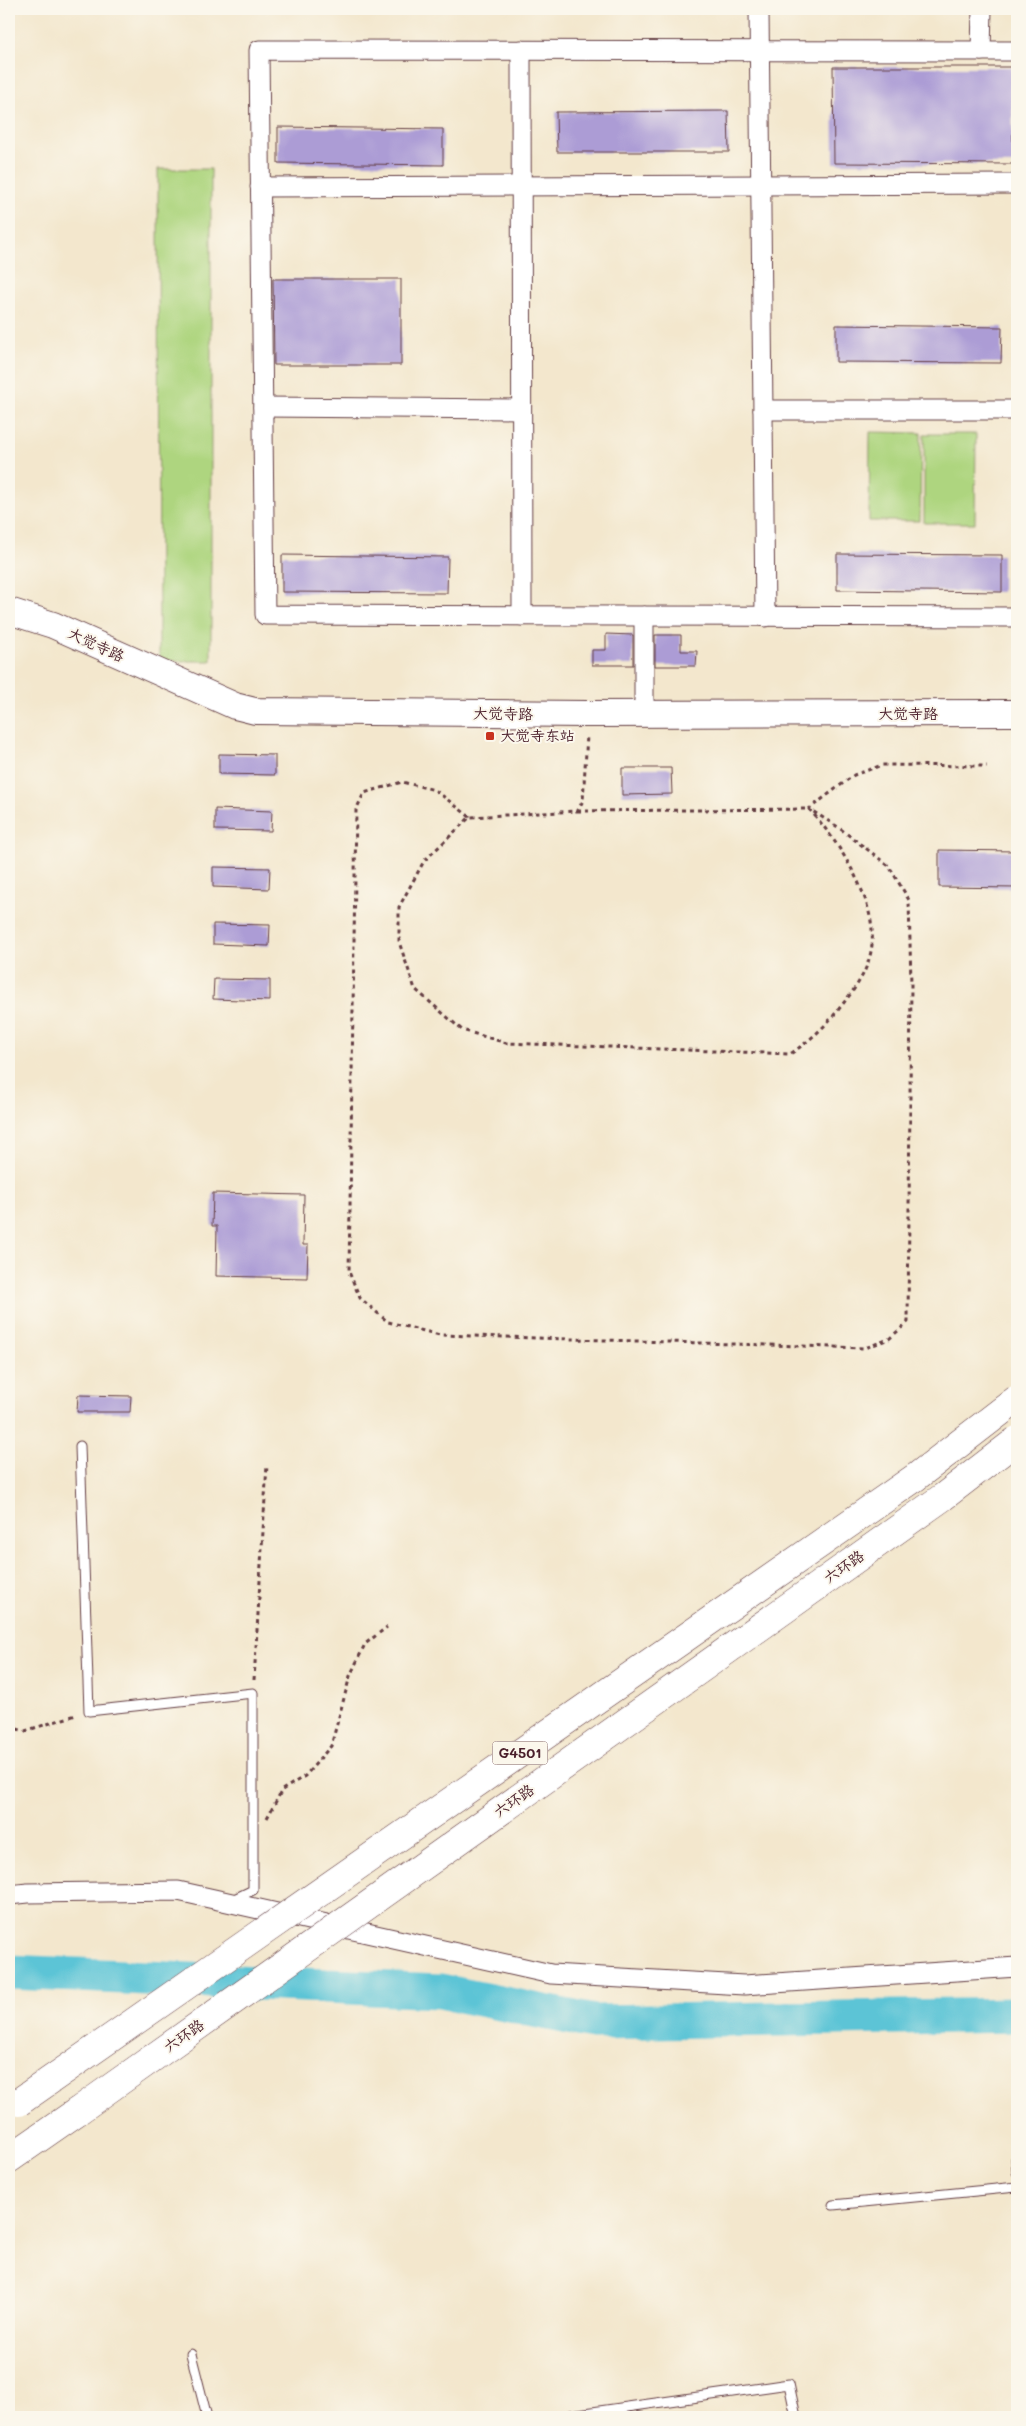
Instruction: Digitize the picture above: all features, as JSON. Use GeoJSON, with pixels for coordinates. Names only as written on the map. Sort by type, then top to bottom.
{"type":"FeatureCollection","features":[{"type":"Feature","properties":{"kind":"highway","name":"G4501"},"geometry":{"type":"LineString","coordinates":[[14,2106],[908,1482],[1017,1400]]}},
{"type":"Feature","properties":{"kind":"highway","name":"六环路"},"geometry":{"type":"LineString","coordinates":[[9,2159],[943,1498],[1017,1440]]}},
{"type":"Feature","properties":{"kind":"main road","name":"大觉寺路"},"geometry":{"type":"LineString","coordinates":[[9,611],[54,625],[226,703],[255,711],[587,714],[1017,713]]}},
{"type":"Feature","properties":{"kind":"street"},"geometry":{"type":"LineString","coordinates":[[759,9],[765,617]]}},
{"type":"Feature","properties":{"kind":"street"},"geometry":{"type":"LineString","coordinates":[[981,51],[982,9]]}},
{"type":"Feature","properties":{"kind":"street"},"geometry":{"type":"LineString","coordinates":[[1017,51],[259,50],[265,616],[1017,617]]}},
{"type":"Feature","properties":{"kind":"street"},"geometry":{"type":"LineString","coordinates":[[521,50],[522,616]]}},
{"type":"Feature","properties":{"kind":"street"},"geometry":{"type":"LineString","coordinates":[[260,187],[1017,184]]}},
{"type":"Feature","properties":{"kind":"street"},"geometry":{"type":"LineString","coordinates":[[263,407],[521,409]]}},
{"type":"Feature","properties":{"kind":"street"},"geometry":{"type":"LineString","coordinates":[[763,410],[1017,410]]}},
{"type":"Feature","properties":{"kind":"street"},"geometry":{"type":"LineString","coordinates":[[644,616],[644,714]]}},
{"type":"Feature","properties":{"kind":"street"},"geometry":{"type":"LineString","coordinates":[[9,1896],[28,1893],[178,1891],[551,1974],[744,1985],[1017,1967]]}},
{"type":"Feature","properties":{"kind":"lane"},"geometry":{"type":"LineString","coordinates":[[80,1446],[89,1711],[253,1693],[253,1890],[227,1902]]}},
{"type":"Feature","properties":{"kind":"lane"},"geometry":{"type":"LineString","coordinates":[[1016,2159],[1017,2172]]}},
{"type":"Feature","properties":{"kind":"lane"},"geometry":{"type":"LineString","coordinates":[[834,2205],[1017,2187]]}},
{"type":"Feature","properties":{"kind":"lane"},"geometry":{"type":"LineString","coordinates":[[191,2354],[207,2417]]}},
{"type":"Feature","properties":{"kind":"lane"},"geometry":{"type":"LineString","coordinates":[[557,2417],[788,2384],[796,2417]]}},
{"type":"Feature","properties":{"kind":"path"},"geometry":{"type":"LineString","coordinates":[[577,811],[583,801],[587,714]]}},
{"type":"Feature","properties":{"kind":"path"},"geometry":{"type":"LineString","coordinates":[[809,809],[854,776],[882,765],[987,766]]}},
{"type":"Feature","properties":{"kind":"path"},"geometry":{"type":"LineString","coordinates":[[470,817],[435,790],[402,782],[364,793],[356,810],[349,1272],[360,1298],[388,1322],[440,1335],[865,1348],[889,1340],[908,1322],[911,995],[909,900],[889,866],[838,827],[809,809],[577,811],[470,817],[424,861],[399,907],[399,942],[415,989],[462,1030],[506,1043],[790,1054],[814,1039],[857,987],[870,958],[872,934],[860,883],[827,829],[809,809]]}},
{"type":"Feature","properties":{"kind":"path"},"geometry":{"type":"LineString","coordinates":[[253,1693],[267,1465]]}},
{"type":"Feature","properties":{"kind":"path"},"geometry":{"type":"LineString","coordinates":[[253,1842],[282,1790],[304,1776],[331,1746],[350,1676],[365,1644],[388,1627]]}},
{"type":"Feature","properties":{"kind":"path"},"geometry":{"type":"LineString","coordinates":[[9,1727],[25,1731],[89,1711]]}},
{"type":"Feature","properties":{"kind":"green space"},"geometry":{"type":"Polygon","coordinates":[[[158,169],[211,169],[211,661],[159,661],[158,169]]]}},
{"type":"Feature","properties":{"kind":"green space"},"geometry":{"type":"Polygon","coordinates":[[[870,432],[921,433],[920,521],[869,521],[870,432]]]}},
{"type":"Feature","properties":{"kind":"green space"},"geometry":{"type":"Polygon","coordinates":[[[924,434],[976,434],[975,523],[924,523],[924,434]]]}},
{"type":"Feature","properties":{"kind":"building"},"geometry":{"type":"Polygon","coordinates":[[[833,67],[1012,67],[1013,164],[834,163],[833,67]]]}},
{"type":"Feature","properties":{"kind":"building"},"geometry":{"type":"Polygon","coordinates":[[[728,111],[729,152],[557,152],[556,112],[728,111]]]}},
{"type":"Feature","properties":{"kind":"building"},"geometry":{"type":"Polygon","coordinates":[[[278,127],[443,129],[443,165],[278,163],[278,127]]]}},
{"type":"Feature","properties":{"kind":"building"},"geometry":{"type":"Polygon","coordinates":[[[273,279],[401,279],[401,365],[274,365],[273,279]]]}},
{"type":"Feature","properties":{"kind":"building"},"geometry":{"type":"Polygon","coordinates":[[[836,325],[1002,327],[1001,363],[836,362],[836,325]]]}},
{"type":"Feature","properties":{"kind":"building"},"geometry":{"type":"Polygon","coordinates":[[[837,554],[1002,555],[1002,592],[837,590],[837,554]]]}},
{"type":"Feature","properties":{"kind":"building"},"geometry":{"type":"Polygon","coordinates":[[[282,555],[448,557],[447,593],[282,592],[282,555]]]}},
{"type":"Feature","properties":{"kind":"building"},"geometry":{"type":"Polygon","coordinates":[[[606,634],[633,635],[633,665],[592,665],[592,650],[606,650],[606,634]]]}},
{"type":"Feature","properties":{"kind":"building"},"geometry":{"type":"Polygon","coordinates":[[[655,635],[681,635],[681,651],[697,651],[696,666],[655,666],[655,635]]]}},
{"type":"Feature","properties":{"kind":"building"},"geometry":{"type":"Polygon","coordinates":[[[219,754],[275,755],[275,775],[219,774],[219,754]]]}},
{"type":"Feature","properties":{"kind":"building"},"geometry":{"type":"Polygon","coordinates":[[[622,768],[671,768],[672,794],[622,795],[622,768]]]}},
{"type":"Feature","properties":{"kind":"building"},"geometry":{"type":"Polygon","coordinates":[[[215,809],[272,811],[271,831],[215,830],[215,809]]]}},
{"type":"Feature","properties":{"kind":"building"},"geometry":{"type":"Polygon","coordinates":[[[939,850],[1017,851],[1017,888],[939,887],[939,850]]]}},
{"type":"Feature","properties":{"kind":"building"},"geometry":{"type":"Polygon","coordinates":[[[213,867],[270,868],[269,889],[213,887],[213,867]]]}},
{"type":"Feature","properties":{"kind":"building"},"geometry":{"type":"Polygon","coordinates":[[[213,924],[270,925],[269,946],[213,944],[213,924]]]}},
{"type":"Feature","properties":{"kind":"building"},"geometry":{"type":"Polygon","coordinates":[[[214,979],[270,980],[270,1001],[213,999],[214,979]]]}},
{"type":"Feature","properties":{"kind":"building"},"geometry":{"type":"Polygon","coordinates":[[[213,1193],[304,1195],[303,1245],[308,1245],[307,1278],[216,1276],[217,1226],[212,1226],[213,1193]]]}},
{"type":"Feature","properties":{"kind":"building"},"geometry":{"type":"Polygon","coordinates":[[[78,1395],[131,1396],[130,1412],[77,1412],[78,1395]]]}},
{"type":"Feature","properties":{"kind":"waterway"},"geometry":{"type":"LineString","coordinates":[[9,1972],[440,1991],[594,2022],[1017,2015]]}},
{"type":"Feature","properties":{"kind":"place","name":"大觉寺东站"},"geometry":{"type":"Point","coordinates":[490,736]}}]}
